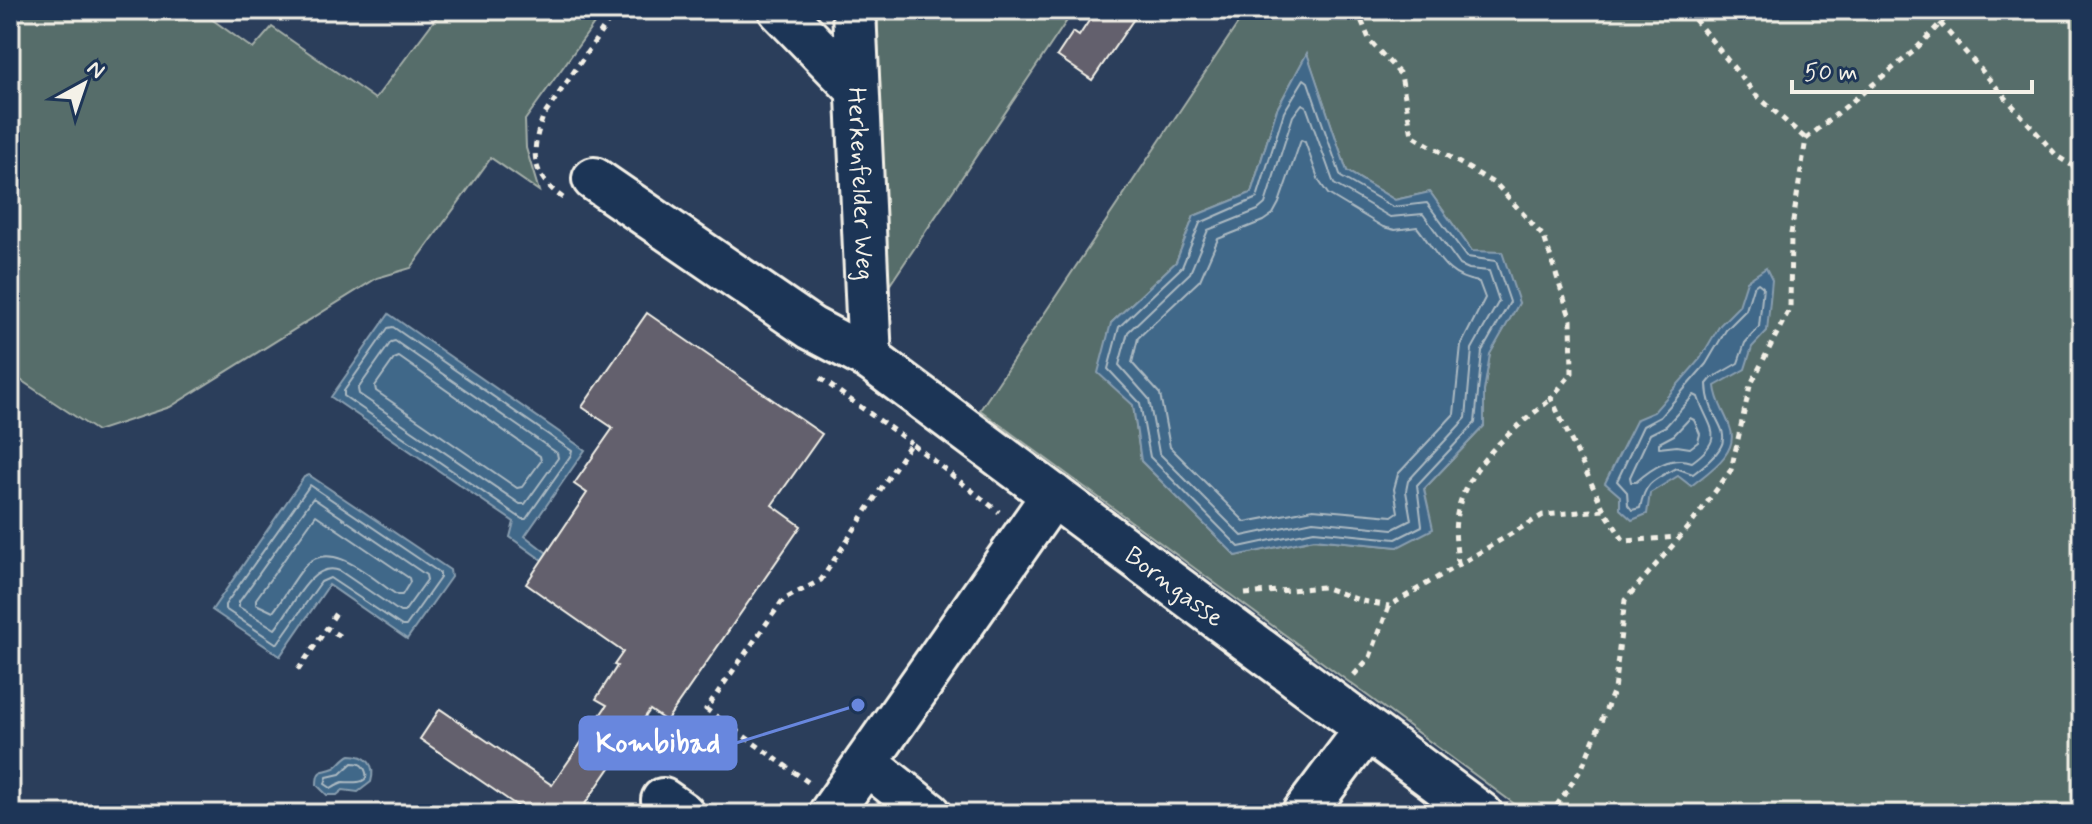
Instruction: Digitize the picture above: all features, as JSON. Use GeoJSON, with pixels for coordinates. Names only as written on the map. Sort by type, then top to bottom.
{"type":"FeatureCollection","features":[{"type":"Feature","properties":{"kind":"street"},"geometry":{"type":"LineString","coordinates":[[780,10],[856,88]]}},
{"type":"Feature","properties":{"kind":"street","name":"Herkenfelder Weg"},"geometry":{"type":"LineString","coordinates":[[854,10],[870,359]]}},
{"type":"Feature","properties":{"kind":"street","name":"Borngasse"},"geometry":{"type":"LineString","coordinates":[[594,179],[811,328],[870,359],[1481,814]]}},
{"type":"Feature","properties":{"kind":"street"},"geometry":{"type":"LineString","coordinates":[[834,809],[1053,495]]}},
{"type":"Feature","properties":{"kind":"street"},"geometry":{"type":"LineString","coordinates":[[1303,814],[1366,730]]}},
{"type":"Feature","properties":{"kind":"street"},"geometry":{"type":"LineString","coordinates":[[866,763],[930,814]]}},
{"type":"Feature","properties":{"kind":"path"},"geometry":{"type":"LineString","coordinates":[[1357,10],[1370,41],[1401,75],[1412,135],[1497,185],[1544,237],[1571,320],[1572,373],[1551,398],[1493,448],[1466,485],[1455,521],[1458,564]]}},
{"type":"Feature","properties":{"kind":"path"},"geometry":{"type":"LineString","coordinates":[[1687,10],[1756,95],[1806,139]]}},
{"type":"Feature","properties":{"kind":"path"},"geometry":{"type":"LineString","coordinates":[[1548,814],[1582,768],[1614,690],[1625,600],[1680,537],[1731,470],[1750,386],[1790,308],[1791,234],[1806,139],[1914,51],[1953,10]]}},
{"type":"Feature","properties":{"kind":"path"},"geometry":{"type":"LineString","coordinates":[[1940,23],[2057,156],[2082,172]]}},
{"type":"Feature","properties":{"kind":"path"},"geometry":{"type":"LineString","coordinates":[[1551,398],[1604,510],[1624,541],[1680,537]]}},
{"type":"Feature","properties":{"kind":"path"},"geometry":{"type":"LineString","coordinates":[[834,809],[706,709],[783,600],[821,580],[911,443],[1026,534]]}},
{"type":"Feature","properties":{"kind":"path"},"geometry":{"type":"LineString","coordinates":[[1330,703],[1370,657],[1389,606],[1543,515],[1604,510]]}},
{"type":"Feature","properties":{"kind":"path"},"geometry":{"type":"LineString","coordinates":[[1202,607],[1254,591],[1323,587],[1362,601],[1389,606]]}},
{"type":"Feature","properties":{"kind":"path"},"geometry":{"type":"LineString","coordinates":[[298,670],[327,628],[344,639]]}},
{"type":"Feature","properties":{"kind":"green space"},"geometry":{"type":"Polygon","coordinates":[[[10,10],[199,10],[253,49],[272,27],[375,99],[442,10],[604,10],[525,120],[526,148],[539,191],[491,158],[411,268],[377,278],[170,407],[97,431],[10,373],[10,10]]]}},
{"type":"Feature","properties":{"kind":"green space"},"geometry":{"type":"Polygon","coordinates":[[[879,10],[1074,10],[885,292],[875,56],[879,10]]]}},
{"type":"Feature","properties":{"kind":"green space"},"geometry":{"type":"Polygon","coordinates":[[[1247,10],[2082,10],[2082,814],[1528,814],[980,410],[1247,10]],[[1307,54],[1277,109],[1251,193],[1194,216],[1176,262],[1111,323],[1133,405],[1141,461],[1236,556],[1314,539],[1398,547],[1424,489],[1484,426],[1484,391],[1490,353],[1519,303],[1472,251],[1430,192],[1395,200],[1347,171],[1307,54]]]}},
{"type":"Feature","properties":{"kind":"water"},"geometry":{"type":"Polygon","coordinates":[[[1307,53],[1347,171],[1395,200],[1430,192],[1472,251],[1502,252],[1519,303],[1490,354],[1484,391],[1484,426],[1424,489],[1433,529],[1398,547],[1314,539],[1236,556],[1141,461],[1133,405],[1098,373],[1111,323],[1176,262],[1194,216],[1251,193],[1277,109],[1307,53]]]}},
{"type":"Feature","properties":{"kind":"water"},"geometry":{"type":"Polygon","coordinates":[[[1766,268],[1772,280],[1767,331],[1752,347],[1745,369],[1715,386],[1732,436],[1727,453],[1691,486],[1678,476],[1650,493],[1647,514],[1632,520],[1620,509],[1620,496],[1605,483],[1637,419],[1654,412],[1700,359],[1720,325],[1739,306],[1747,281],[1766,268]]]}},
{"type":"Feature","properties":{"kind":"water"},"geometry":{"type":"Polygon","coordinates":[[[389,314],[585,450],[525,536],[547,553],[542,560],[510,537],[514,522],[331,397],[389,314]]]}},
{"type":"Feature","properties":{"kind":"water"},"geometry":{"type":"Polygon","coordinates":[[[309,475],[450,570],[451,577],[407,639],[329,585],[280,656],[212,610],[304,477],[309,475]]]}},
{"type":"Feature","properties":{"kind":"water"},"geometry":{"type":"Polygon","coordinates":[[[350,755],[369,762],[371,782],[358,792],[343,790],[337,795],[327,795],[317,785],[319,773],[334,768],[350,755]]]}},
{"type":"Feature","properties":{"kind":"building"},"geometry":{"type":"Polygon","coordinates":[[[1096,10],[1140,10],[1092,80],[1057,56],[1073,32],[1079,36],[1096,10]]]}},
{"type":"Feature","properties":{"kind":"building"},"geometry":{"type":"Polygon","coordinates":[[[647,313],[822,434],[772,505],[801,526],[666,721],[650,710],[578,814],[529,814],[420,739],[440,709],[552,785],[607,705],[596,699],[623,652],[526,584],[587,493],[574,484],[613,428],[582,407],[647,313]]]}},
{"type":"Feature","properties":{"kind":"place","name":"Kombibad"},"geometry":{"type":"Point","coordinates":[858,705]}}]}
